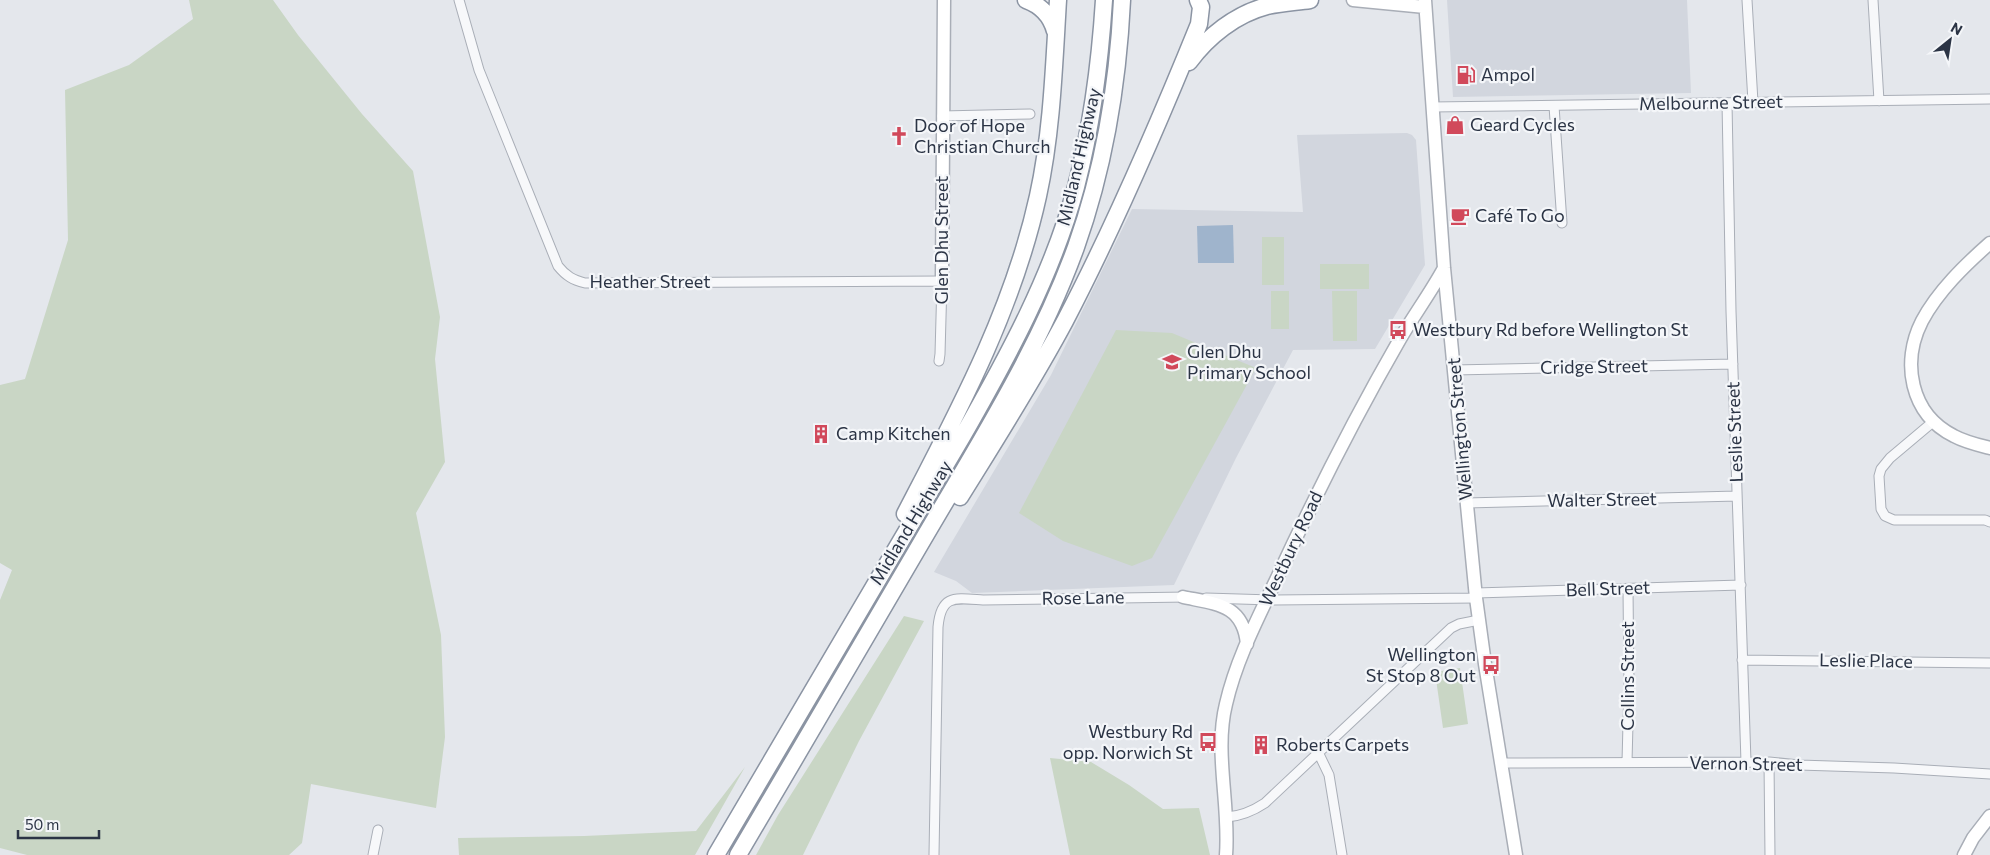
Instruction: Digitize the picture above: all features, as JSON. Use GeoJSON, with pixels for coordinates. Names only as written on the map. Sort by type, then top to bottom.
{"type":"FeatureCollection","features":[{"type":"Feature","properties":{"kind":"highway"},"geometry":{"type":"LineString","coordinates":[[1026,0],[1037,5],[1046,13],[1054,26],[1056,38]]}},
{"type":"Feature","properties":{"kind":"highway"},"geometry":{"type":"LineString","coordinates":[[841,641],[976,374],[1013,283],[1029,233],[1045,162],[1050,124],[1058,0]]}},
{"type":"Feature","properties":{"kind":"highway","name":"Midland Highway"},"geometry":{"type":"LineString","coordinates":[[716,855],[994,380],[1041,285],[1063,227],[1083,156],[1096,90],[1104,0]]}},
{"type":"Feature","properties":{"kind":"highway","name":"Midland Highway"},"geometry":{"type":"LineString","coordinates":[[738,855],[999,409],[1062,283],[1085,218],[1105,142],[1117,70],[1122,0]]}},
{"type":"Feature","properties":{"kind":"highway"},"geometry":{"type":"LineString","coordinates":[[831,698],[918,569],[1050,348],[1112,226],[1171,92],[1199,24],[1201,7],[1198,0]]}},
{"type":"Feature","properties":{"kind":"highway"},"geometry":{"type":"LineString","coordinates":[[1171,92],[1201,48],[1232,21],[1259,9],[1310,0]]}},
{"type":"Feature","properties":{"kind":"main road","name":"Glen Dhu Street"},"geometry":{"type":"LineString","coordinates":[[942,282],[944,0]]}},
{"type":"Feature","properties":{"kind":"main road"},"geometry":{"type":"LineString","coordinates":[[1353,0],[1425,3]]}},
{"type":"Feature","properties":{"kind":"main road","name":"Wellington Street"},"geometry":{"type":"LineString","coordinates":[[1425,3],[1444,268],[1466,503],[1479,620],[1516,855]]}},
{"type":"Feature","properties":{"kind":"main road"},"geometry":{"type":"LineString","coordinates":[[1990,243],[1944,288],[1922,321],[1914,342],[1910,363],[1913,386],[1921,405],[1934,421],[1953,436],[1990,448]]}},
{"type":"Feature","properties":{"kind":"main road","name":"Westbury Road"},"geometry":{"type":"LineString","coordinates":[[1226,855],[1227,817],[1222,728],[1226,704],[1247,644],[1304,520],[1353,424],[1444,268]]}},
{"type":"Feature","properties":{"kind":"main road"},"geometry":{"type":"LineString","coordinates":[[1183,597],[1218,605],[1232,612],[1244,626],[1247,644]]}},
{"type":"Feature","properties":{"kind":"main road"},"geometry":{"type":"LineString","coordinates":[[1964,855],[1973,838],[1990,816]]}},
{"type":"Feature","properties":{"kind":"street","name":"Heather Street"},"geometry":{"type":"LineString","coordinates":[[459,0],[479,70],[558,266],[571,278],[585,282],[942,282]]}},
{"type":"Feature","properties":{"kind":"street"},"geometry":{"type":"LineString","coordinates":[[1747,0],[1754,102]]}},
{"type":"Feature","properties":{"kind":"street"},"geometry":{"type":"LineString","coordinates":[[1873,0],[1879,101]]}},
{"type":"Feature","properties":{"kind":"street","name":"Melbourne Street"},"geometry":{"type":"LineString","coordinates":[[1432,107],[1990,99]]}},
{"type":"Feature","properties":{"kind":"street","name":"Leslie Street"},"geometry":{"type":"LineString","coordinates":[[1727,102],[1733,364],[1746,762]]}},
{"type":"Feature","properties":{"kind":"street"},"geometry":{"type":"LineString","coordinates":[[1554,106],[1562,223]]}},
{"type":"Feature","properties":{"kind":"street"},"geometry":{"type":"LineString","coordinates":[[942,116],[1030,114]]}},
{"type":"Feature","properties":{"kind":"street","name":"Glen Dhu Street"},"geometry":{"type":"LineString","coordinates":[[938,360],[940,354],[942,282]]}},
{"type":"Feature","properties":{"kind":"street","name":"Cridge Street"},"geometry":{"type":"LineString","coordinates":[[1454,370],[1733,364]]}},
{"type":"Feature","properties":{"kind":"street"},"geometry":{"type":"LineString","coordinates":[[1934,421],[1884,464],[1879,476],[1881,509],[1885,516],[1894,520],[1985,520],[1990,522]]}},
{"type":"Feature","properties":{"kind":"street","name":"Walter Street"},"geometry":{"type":"LineString","coordinates":[[1466,503],[1737,496]]}},
{"type":"Feature","properties":{"kind":"street","name":"Bell Street"},"geometry":{"type":"LineString","coordinates":[[1476,596],[1740,585]]}},
{"type":"Feature","properties":{"kind":"street","name":"Collins Street"},"geometry":{"type":"LineString","coordinates":[[1627,762],[1629,685],[1628,589]]}},
{"type":"Feature","properties":{"kind":"street","name":"Rose Lane"},"geometry":{"type":"LineString","coordinates":[[934,855],[938,627],[940,613],[945,603],[961,598],[983,600],[1183,597],[1266,600],[1476,596]]}},
{"type":"Feature","properties":{"kind":"street"},"geometry":{"type":"LineString","coordinates":[[1227,817],[1237,816],[1260,806],[1451,628],[1459,624],[1479,620]]}},
{"type":"Feature","properties":{"kind":"street","name":"Leslie Place"},"geometry":{"type":"LineString","coordinates":[[1742,660],[1990,663]]}},
{"type":"Feature","properties":{"kind":"street"},"geometry":{"type":"LineString","coordinates":[[1318,752],[1329,775],[1342,855]]}},
{"type":"Feature","properties":{"kind":"street","name":"Vernon Street"},"geometry":{"type":"LineString","coordinates":[[1501,762],[1769,762],[1799,766],[1894,768],[1990,774]]}},
{"type":"Feature","properties":{"kind":"street"},"geometry":{"type":"LineString","coordinates":[[1769,762],[1770,855]]}},
{"type":"Feature","properties":{"kind":"street"},"geometry":{"type":"LineString","coordinates":[[373,855],[378,830]]}},
{"type":"Feature","properties":{"kind":"shaded area"},"geometry":{"type":"Polygon","coordinates":[[[1447,0],[1687,0],[1691,93],[1453,97],[1447,0]]]}},
{"type":"Feature","properties":{"kind":"shaded area","name":"Glen Dhu Primary School"},"geometry":{"type":"Polygon","coordinates":[[[1407,133],[1416,140],[1425,265],[1375,349],[1293,350],[1236,458],[1174,585],[972,593],[956,581],[934,572],[1051,375],[1132,209],[1303,212],[1297,135],[1407,133]]]}},
{"type":"Feature","properties":{"kind":"green space"},"geometry":{"type":"Polygon","coordinates":[[[189,0],[273,0],[298,35],[362,114],[413,171],[440,317],[435,359],[445,462],[416,513],[441,635],[445,737],[436,808],[311,784],[302,843],[289,855],[27,855],[0,848],[0,600],[12,570],[0,563],[0,385],[25,379],[68,240],[65,90],[129,65],[193,19],[189,0]]]}},
{"type":"Feature","properties":{"kind":"green space"},"geometry":{"type":"Polygon","coordinates":[[[1262,237],[1284,237],[1284,285],[1262,285],[1262,237]]]}},
{"type":"Feature","properties":{"kind":"green space"},"geometry":{"type":"Polygon","coordinates":[[[1320,264],[1369,264],[1369,289],[1320,289],[1320,264]]]}},
{"type":"Feature","properties":{"kind":"green space"},"geometry":{"type":"Polygon","coordinates":[[[1271,291],[1289,291],[1289,329],[1271,329],[1271,291]]]}},
{"type":"Feature","properties":{"kind":"green space"},"geometry":{"type":"Polygon","coordinates":[[[1332,291],[1357,291],[1357,341],[1333,341],[1332,291]]]}},
{"type":"Feature","properties":{"kind":"green space"},"geometry":{"type":"Polygon","coordinates":[[[1116,330],[1172,333],[1256,368],[1152,558],[1132,566],[1063,541],[1019,513],[1116,330]]]}},
{"type":"Feature","properties":{"kind":"green space"},"geometry":{"type":"Polygon","coordinates":[[[904,616],[924,621],[859,741],[803,855],[756,855],[778,815],[904,616]]]}},
{"type":"Feature","properties":{"kind":"green space"},"geometry":{"type":"Polygon","coordinates":[[[1460,668],[1468,724],[1443,728],[1435,672],[1460,668]]]}},
{"type":"Feature","properties":{"kind":"green space"},"geometry":{"type":"Polygon","coordinates":[[[1050,758],[1091,762],[1129,785],[1163,809],[1199,808],[1210,855],[1070,855],[1050,758]]]}},
{"type":"Feature","properties":{"kind":"green space"},"geometry":{"type":"Polygon","coordinates":[[[745,767],[695,855],[459,855],[458,838],[584,836],[696,831],[745,767]]]}},
{"type":"Feature","properties":{"kind":"water"},"geometry":{"type":"Polygon","coordinates":[[[1233,225],[1234,263],[1198,263],[1197,226],[1233,225]]]}},
{"type":"Feature","properties":{"kind":"place","name":"Ampol"},"geometry":{"type":"Point","coordinates":[1466,75]}},
{"type":"Feature","properties":{"kind":"place","name":"Geard Cycles"},"geometry":{"type":"Point","coordinates":[1455,125]}},
{"type":"Feature","properties":{"kind":"place","name":"Door of Hope Christian Church"},"geometry":{"type":"Point","coordinates":[899,136]}},
{"type":"Feature","properties":{"kind":"place","name":"Café To Go"},"geometry":{"type":"Point","coordinates":[1460,216]}},
{"type":"Feature","properties":{"kind":"place","name":"Westbury Rd before Wellington St"},"geometry":{"type":"Point","coordinates":[1398,330]}},
{"type":"Feature","properties":{"kind":"place","name":"Glen Dhu Primary School"},"geometry":{"type":"Point","coordinates":[1172,362]}},
{"type":"Feature","properties":{"kind":"place","name":"Camp Kitchen"},"geometry":{"type":"Point","coordinates":[821,434]}},
{"type":"Feature","properties":{"kind":"place","name":"Wellington St Stop 8 Out"},"geometry":{"type":"Point","coordinates":[1491,665]}},
{"type":"Feature","properties":{"kind":"place","name":"Westbury Rd opp. Norwich St"},"geometry":{"type":"Point","coordinates":[1208,742]}},
{"type":"Feature","properties":{"kind":"place","name":"Roberts Carpets"},"geometry":{"type":"Point","coordinates":[1261,745]}}]}
